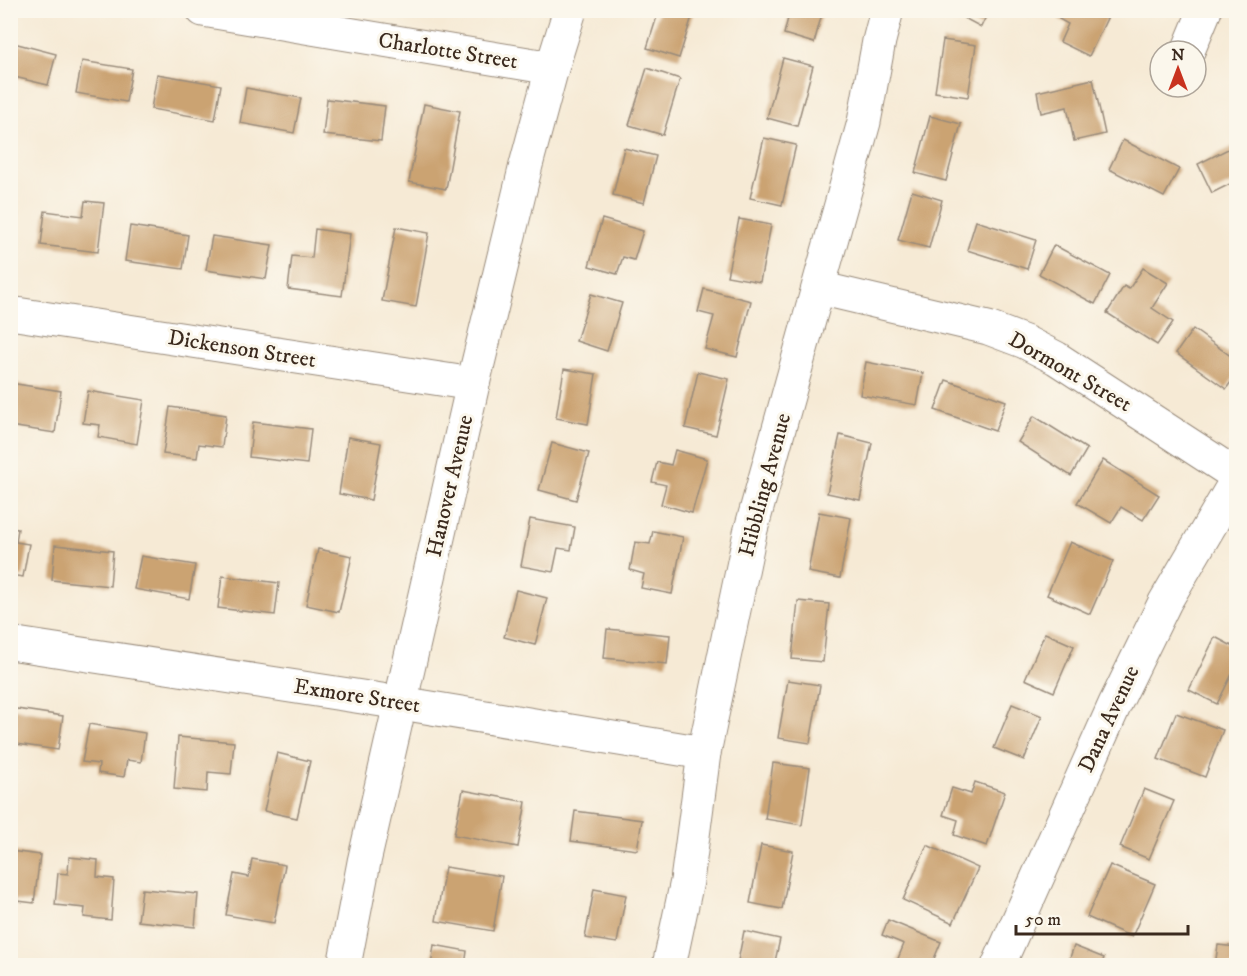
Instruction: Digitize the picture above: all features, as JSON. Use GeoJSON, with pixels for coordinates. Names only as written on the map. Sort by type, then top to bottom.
{"type":"FeatureCollection","features":[{"type":"Feature","properties":{"kind":"street","name":"Charlotte Street"},"geometry":{"type":"LineString","coordinates":[[203,10],[552,68]]}},
{"type":"Feature","properties":{"kind":"street","name":"Hanover Avenue"},"geometry":{"type":"LineString","coordinates":[[344,966],[364,862],[473,384],[526,165],[570,10]]}},
{"type":"Feature","properties":{"kind":"street","name":"Hibbling Avenue"},"geometry":{"type":"LineString","coordinates":[[669,966],[687,881],[704,753],[750,533],[864,123],[887,10]]}},
{"type":"Feature","properties":{"kind":"street"},"geometry":{"type":"LineString","coordinates":[[1193,39],[1205,10]]}},
{"type":"Feature","properties":{"kind":"street","name":"Dormont Street"},"geometry":{"type":"LineString","coordinates":[[819,288],[988,328],[1025,342],[1056,358],[1236,475]]}},
{"type":"Feature","properties":{"kind":"street","name":"Dickenson Street"},"geometry":{"type":"LineString","coordinates":[[10,313],[473,384]]}},
{"type":"Feature","properties":{"kind":"street","name":"Dana Avenue"},"geometry":{"type":"LineString","coordinates":[[998,966],[1114,704],[1165,602],[1236,481]]}},
{"type":"Feature","properties":{"kind":"street","name":"Exmore Street"},"geometry":{"type":"LineString","coordinates":[[10,643],[401,703],[704,753]]}},
{"type":"Feature","properties":{"kind":"building"},"geometry":{"type":"Polygon","coordinates":[[[659,10],[694,10],[679,58],[647,48],[659,10]]]}},
{"type":"Feature","properties":{"kind":"building"},"geometry":{"type":"Polygon","coordinates":[[[790,10],[823,10],[814,43],[784,34],[790,10]]]}},
{"type":"Feature","properties":{"kind":"building"},"geometry":{"type":"Polygon","coordinates":[[[954,10],[989,10],[981,27],[953,12],[954,10]]]}},
{"type":"Feature","properties":{"kind":"building"},"geometry":{"type":"Polygon","coordinates":[[[1063,10],[1111,10],[1089,56],[1060,42],[1068,24],[1059,19],[1063,10]]]}},
{"type":"Feature","properties":{"kind":"building"},"geometry":{"type":"Polygon","coordinates":[[[943,40],[976,45],[968,97],[935,92],[943,40]]]}},
{"type":"Feature","properties":{"kind":"building"},"geometry":{"type":"Polygon","coordinates":[[[10,42],[56,54],[48,85],[10,76],[10,42]]]}},
{"type":"Feature","properties":{"kind":"building"},"geometry":{"type":"Polygon","coordinates":[[[783,58],[813,66],[797,126],[767,118],[783,58]]]}},
{"type":"Feature","properties":{"kind":"building"},"geometry":{"type":"Polygon","coordinates":[[[82,61],[132,69],[126,102],[76,93],[82,61]]]}},
{"type":"Feature","properties":{"kind":"building"},"geometry":{"type":"Polygon","coordinates":[[[647,68],[680,79],[663,135],[629,125],[647,68]]]}},
{"type":"Feature","properties":{"kind":"building"},"geometry":{"type":"Polygon","coordinates":[[[157,74],[221,85],[215,120],[151,109],[157,74]]]}},
{"type":"Feature","properties":{"kind":"building"},"geometry":{"type":"Polygon","coordinates":[[[1093,79],[1105,134],[1074,141],[1067,107],[1041,113],[1037,92],[1093,79]]]}},
{"type":"Feature","properties":{"kind":"building"},"geometry":{"type":"Polygon","coordinates":[[[246,88],[301,98],[294,133],[240,123],[246,88]]]}},
{"type":"Feature","properties":{"kind":"building"},"geometry":{"type":"Polygon","coordinates":[[[327,99],[385,106],[381,141],[323,135],[327,99]]]}},
{"type":"Feature","properties":{"kind":"building"},"geometry":{"type":"Polygon","coordinates":[[[424,104],[460,111],[446,189],[409,182],[424,104]]]}},
{"type":"Feature","properties":{"kind":"building"},"geometry":{"type":"Polygon","coordinates":[[[930,116],[961,124],[946,181],[915,173],[930,116]]]}},
{"type":"Feature","properties":{"kind":"building"},"geometry":{"type":"Polygon","coordinates":[[[764,138],[796,145],[782,205],[750,198],[764,138]]]}},
{"type":"Feature","properties":{"kind":"building"},"geometry":{"type":"Polygon","coordinates":[[[1123,140],[1179,169],[1164,197],[1109,169],[1123,140]]]}},
{"type":"Feature","properties":{"kind":"building"},"geometry":{"type":"Polygon","coordinates":[[[1236,145],[1236,181],[1212,193],[1198,164],[1236,145]]]}},
{"type":"Feature","properties":{"kind":"building"},"geometry":{"type":"Polygon","coordinates":[[[624,148],[656,156],[644,203],[613,195],[624,148]]]}},
{"type":"Feature","properties":{"kind":"building"},"geometry":{"type":"Polygon","coordinates":[[[912,191],[942,200],[929,248],[898,240],[912,191]]]}},
{"type":"Feature","properties":{"kind":"building"},"geometry":{"type":"Polygon","coordinates":[[[85,201],[104,203],[98,252],[41,245],[45,211],[83,216],[85,201]]]}},
{"type":"Feature","properties":{"kind":"building"},"geometry":{"type":"Polygon","coordinates":[[[10,209],[18,210],[14,244],[10,243],[10,209]]]}},
{"type":"Feature","properties":{"kind":"building"},"geometry":{"type":"Polygon","coordinates":[[[602,219],[643,231],[634,260],[623,257],[617,274],[589,266],[602,219]]]}},
{"type":"Feature","properties":{"kind":"building"},"geometry":{"type":"Polygon","coordinates":[[[739,219],[771,225],[760,282],[727,276],[739,219]]]}},
{"type":"Feature","properties":{"kind":"building"},"geometry":{"type":"Polygon","coordinates":[[[976,221],[1036,240],[1027,269],[967,250],[976,221]]]}},
{"type":"Feature","properties":{"kind":"building"},"geometry":{"type":"Polygon","coordinates":[[[130,226],[188,235],[183,269],[125,261],[130,226]]]}},
{"type":"Feature","properties":{"kind":"building"},"geometry":{"type":"Polygon","coordinates":[[[396,227],[429,233],[416,307],[382,301],[396,227]]]}},
{"type":"Feature","properties":{"kind":"building"},"geometry":{"type":"Polygon","coordinates":[[[315,229],[350,234],[342,296],[288,289],[292,256],[312,258],[315,229]]]}},
{"type":"Feature","properties":{"kind":"building"},"geometry":{"type":"Polygon","coordinates":[[[212,236],[272,245],[266,279],[206,270],[212,236]]]}},
{"type":"Feature","properties":{"kind":"building"},"geometry":{"type":"Polygon","coordinates":[[[1054,245],[1110,275],[1095,304],[1039,274],[1054,245]]]}},
{"type":"Feature","properties":{"kind":"building"},"geometry":{"type":"Polygon","coordinates":[[[1143,268],[1168,283],[1152,308],[1173,322],[1157,345],[1107,313],[1124,286],[1129,289],[1143,268]]]}},
{"type":"Feature","properties":{"kind":"building"},"geometry":{"type":"Polygon","coordinates":[[[704,289],[751,301],[737,357],[705,349],[714,316],[698,312],[704,289]]]}},
{"type":"Feature","properties":{"kind":"building"},"geometry":{"type":"Polygon","coordinates":[[[591,294],[622,303],[607,351],[576,341],[591,294]]]}},
{"type":"Feature","properties":{"kind":"building"},"geometry":{"type":"Polygon","coordinates":[[[1193,329],[1236,360],[1236,375],[1226,389],[1176,353],[1193,329]]]}},
{"type":"Feature","properties":{"kind":"building"},"geometry":{"type":"Polygon","coordinates":[[[866,362],[923,373],[917,405],[860,395],[866,362]]]}},
{"type":"Feature","properties":{"kind":"building"},"geometry":{"type":"Polygon","coordinates":[[[564,369],[596,374],[588,424],[556,418],[564,369]]]}},
{"type":"Feature","properties":{"kind":"building"},"geometry":{"type":"Polygon","coordinates":[[[698,372],[729,379],[716,435],[685,428],[698,372]]]}},
{"type":"Feature","properties":{"kind":"building"},"geometry":{"type":"Polygon","coordinates":[[[946,380],[1006,401],[995,431],[935,410],[946,380]]]}},
{"type":"Feature","properties":{"kind":"building"},"geometry":{"type":"Polygon","coordinates":[[[10,383],[61,391],[55,433],[10,426],[10,383]]]}},
{"type":"Feature","properties":{"kind":"building"},"geometry":{"type":"Polygon","coordinates":[[[88,391],[144,400],[137,444],[98,437],[100,425],[83,423],[88,391]]]}},
{"type":"Feature","properties":{"kind":"building"},"geometry":{"type":"Polygon","coordinates":[[[170,407],[226,415],[222,447],[199,444],[197,458],[163,454],[170,407]]]}},
{"type":"Feature","properties":{"kind":"building"},"geometry":{"type":"Polygon","coordinates":[[[1034,416],[1087,449],[1071,476],[1018,442],[1034,416]]]}},
{"type":"Feature","properties":{"kind":"building"},"geometry":{"type":"Polygon","coordinates":[[[253,422],[311,429],[307,464],[249,457],[253,422]]]}},
{"type":"Feature","properties":{"kind":"building"},"geometry":{"type":"Polygon","coordinates":[[[840,435],[872,443],[860,500],[827,493],[840,435]]]}},
{"type":"Feature","properties":{"kind":"building"},"geometry":{"type":"Polygon","coordinates":[[[348,437],[381,443],[371,500],[339,494],[348,437]]]}},
{"type":"Feature","properties":{"kind":"building"},"geometry":{"type":"Polygon","coordinates":[[[552,443],[589,453],[576,500],[539,490],[552,443]]]}},
{"type":"Feature","properties":{"kind":"building"},"geometry":{"type":"Polygon","coordinates":[[[675,450],[707,459],[692,513],[661,504],[666,485],[652,482],[657,462],[671,465],[675,450]]]}},
{"type":"Feature","properties":{"kind":"building"},"geometry":{"type":"Polygon","coordinates":[[[1103,460],[1159,495],[1143,520],[1121,507],[1111,523],[1077,503],[1103,460]]]}},
{"type":"Feature","properties":{"kind":"building"},"geometry":{"type":"Polygon","coordinates":[[[819,512],[851,518],[840,578],[808,572],[819,512]]]}},
{"type":"Feature","properties":{"kind":"building"},"geometry":{"type":"Polygon","coordinates":[[[530,519],[575,527],[571,550],[558,548],[553,572],[521,566],[530,519]]]}},
{"type":"Feature","properties":{"kind":"building"},"geometry":{"type":"Polygon","coordinates":[[[10,528],[18,529],[16,542],[29,544],[23,577],[10,575],[10,528]]]}},
{"type":"Feature","properties":{"kind":"building"},"geometry":{"type":"Polygon","coordinates":[[[653,531],[683,537],[672,594],[641,588],[644,574],[630,570],[635,542],[650,544],[653,531]]]}},
{"type":"Feature","properties":{"kind":"building"},"geometry":{"type":"Polygon","coordinates":[[[1070,542],[1113,561],[1090,614],[1047,595],[1070,542]]]}},
{"type":"Feature","properties":{"kind":"building"},"geometry":{"type":"Polygon","coordinates":[[[55,545],[113,551],[110,586],[52,580],[55,545]]]}},
{"type":"Feature","properties":{"kind":"building"},"geometry":{"type":"Polygon","coordinates":[[[318,549],[352,556],[339,612],[306,605],[318,549]]]}},
{"type":"Feature","properties":{"kind":"building"},"geometry":{"type":"Polygon","coordinates":[[[141,556],[195,565],[189,599],[134,589],[141,556]]]}},
{"type":"Feature","properties":{"kind":"building"},"geometry":{"type":"Polygon","coordinates":[[[222,576],[279,583],[275,615],[218,608],[222,576]]]}},
{"type":"Feature","properties":{"kind":"building"},"geometry":{"type":"Polygon","coordinates":[[[516,590],[547,598],[535,645],[504,637],[516,590]]]}},
{"type":"Feature","properties":{"kind":"building"},"geometry":{"type":"Polygon","coordinates":[[[798,601],[829,604],[823,662],[792,659],[798,601]]]}},
{"type":"Feature","properties":{"kind":"building"},"geometry":{"type":"Polygon","coordinates":[[[607,629],[670,635],[667,664],[604,658],[607,629]]]}},
{"type":"Feature","properties":{"kind":"building"},"geometry":{"type":"Polygon","coordinates":[[[1045,633],[1074,646],[1054,692],[1025,679],[1045,633]]]}},
{"type":"Feature","properties":{"kind":"building"},"geometry":{"type":"Polygon","coordinates":[[[1215,637],[1236,648],[1236,666],[1217,704],[1189,690],[1215,637]]]}},
{"type":"Feature","properties":{"kind":"building"},"geometry":{"type":"Polygon","coordinates":[[[788,680],[820,685],[810,743],[778,738],[788,680]]]}},
{"type":"Feature","properties":{"kind":"building"},"geometry":{"type":"Polygon","coordinates":[[[1012,704],[1042,716],[1024,760],[994,748],[1012,704]]]}},
{"type":"Feature","properties":{"kind":"building"},"geometry":{"type":"Polygon","coordinates":[[[10,708],[63,716],[58,750],[10,743],[10,708]]]}},
{"type":"Feature","properties":{"kind":"building"},"geometry":{"type":"Polygon","coordinates":[[[1176,713],[1223,730],[1205,777],[1158,759],[1176,713]]]}},
{"type":"Feature","properties":{"kind":"building"},"geometry":{"type":"Polygon","coordinates":[[[89,724],[145,733],[141,762],[127,760],[124,777],[98,773],[99,764],[82,762],[89,724]]]}},
{"type":"Feature","properties":{"kind":"building"},"geometry":{"type":"Polygon","coordinates":[[[178,737],[234,742],[231,774],[208,772],[207,792],[174,789],[178,737]]]}},
{"type":"Feature","properties":{"kind":"building"},"geometry":{"type":"Polygon","coordinates":[[[277,753],[310,761],[297,818],[264,811],[277,753]]]}},
{"type":"Feature","properties":{"kind":"building"},"geometry":{"type":"Polygon","coordinates":[[[773,763],[810,768],[802,825],[765,819],[773,763]]]}},
{"type":"Feature","properties":{"kind":"building"},"geometry":{"type":"Polygon","coordinates":[[[975,782],[1005,792],[987,846],[954,835],[958,820],[943,815],[952,788],[971,794],[975,782]]]}},
{"type":"Feature","properties":{"kind":"building"},"geometry":{"type":"Polygon","coordinates":[[[1144,789],[1174,801],[1149,859],[1120,847],[1144,789]]]}},
{"type":"Feature","properties":{"kind":"building"},"geometry":{"type":"Polygon","coordinates":[[[463,790],[526,802],[518,847],[454,835],[463,790]]]}},
{"type":"Feature","properties":{"kind":"building"},"geometry":{"type":"Polygon","coordinates":[[[575,811],[642,820],[637,850],[571,841],[575,811]]]}},
{"type":"Feature","properties":{"kind":"building"},"geometry":{"type":"Polygon","coordinates":[[[761,845],[793,851],[782,909],[750,903],[761,845]]]}},
{"type":"Feature","properties":{"kind":"building"},"geometry":{"type":"Polygon","coordinates":[[[927,845],[978,868],[953,923],[903,900],[927,845]]]}},
{"type":"Feature","properties":{"kind":"building"},"geometry":{"type":"Polygon","coordinates":[[[10,851],[40,855],[34,903],[10,900],[10,851]]]}},
{"type":"Feature","properties":{"kind":"building"},"geometry":{"type":"Polygon","coordinates":[[[69,857],[98,860],[97,877],[114,879],[111,920],[84,917],[85,908],[55,905],[58,873],[68,874],[69,857]]]}},
{"type":"Feature","properties":{"kind":"building"},"geometry":{"type":"Polygon","coordinates":[[[252,859],[285,865],[274,923],[226,915],[234,874],[249,877],[252,859]]]}},
{"type":"Feature","properties":{"kind":"building"},"geometry":{"type":"Polygon","coordinates":[[[1110,865],[1155,884],[1132,937],[1087,917],[1110,865]]]}},
{"type":"Feature","properties":{"kind":"building"},"geometry":{"type":"Polygon","coordinates":[[[445,867],[502,876],[493,931],[436,921],[445,867]]]}},
{"type":"Feature","properties":{"kind":"building"},"geometry":{"type":"Polygon","coordinates":[[[142,889],[198,894],[195,927],[138,921],[142,889]]]}},
{"type":"Feature","properties":{"kind":"building"},"geometry":{"type":"Polygon","coordinates":[[[594,889],[626,895],[617,943],[585,938],[594,889]]]}},
{"type":"Feature","properties":{"kind":"building"},"geometry":{"type":"Polygon","coordinates":[[[888,920],[941,942],[931,966],[895,966],[904,944],[882,935],[888,920]]]}},
{"type":"Feature","properties":{"kind":"building"},"geometry":{"type":"Polygon","coordinates":[[[744,931],[780,939],[774,966],[737,966],[744,931]]]}},
{"type":"Feature","properties":{"kind":"building"},"geometry":{"type":"Polygon","coordinates":[[[434,945],[467,951],[465,966],[431,966],[434,945]]]}},
{"type":"Feature","properties":{"kind":"building"},"geometry":{"type":"Polygon","coordinates":[[[1218,945],[1236,947],[1236,966],[1215,966],[1218,945]]]}},
{"type":"Feature","properties":{"kind":"building"},"geometry":{"type":"Polygon","coordinates":[[[1074,946],[1104,958],[1101,966],[1067,966],[1074,946]]]}},
{"type":"Feature","properties":{"kind":"building"},"geometry":{"type":"Polygon","coordinates":[[[579,960],[599,964],[599,966],[578,966],[579,960]]]}}]}
